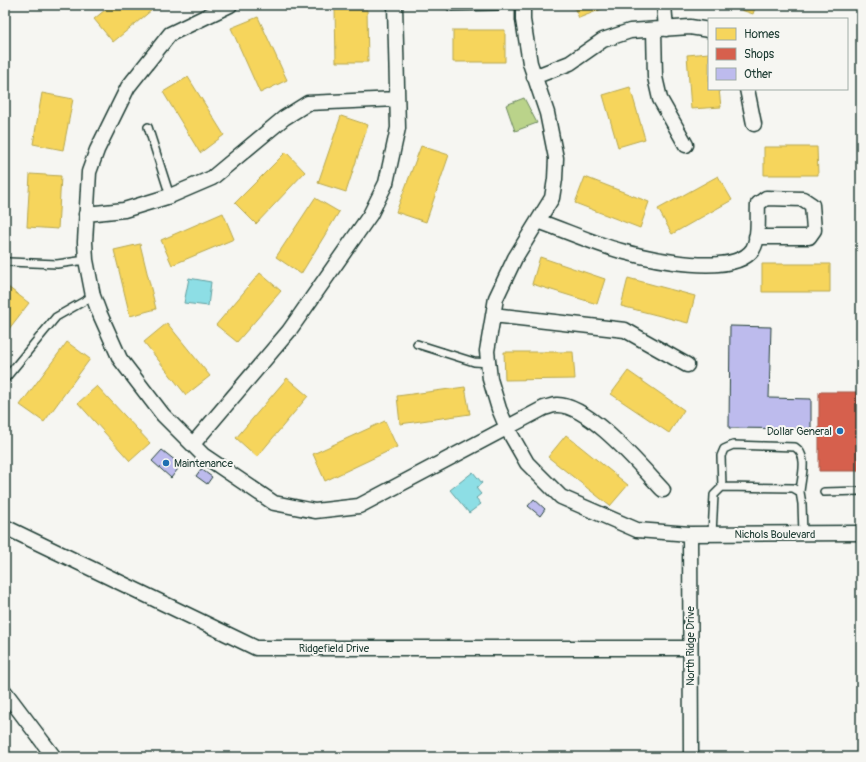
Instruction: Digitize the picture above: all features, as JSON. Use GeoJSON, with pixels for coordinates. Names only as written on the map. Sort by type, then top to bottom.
{"type":"FeatureCollection","features":[{"type":"Feature","properties":{"kind":"street"},"geometry":{"type":"LineString","coordinates":[[230,5],[170,34],[128,87],[97,150],[89,172],[86,214],[86,260],[93,296],[120,359],[163,415],[204,456],[274,503],[315,511],[359,506],[544,408],[557,405],[573,409],[605,429],[663,490]]}},
{"type":"Feature","properties":{"kind":"street"},"geometry":{"type":"LineString","coordinates":[[193,444],[289,331],[370,215],[386,183],[398,128],[395,5]]}},
{"type":"Feature","properties":{"kind":"street","name":"Nichols Boulevard"},"geometry":{"type":"LineString","coordinates":[[523,5],[523,20],[530,63],[547,113],[556,158],[555,179],[552,198],[515,258],[496,298],[487,351],[496,401],[507,428],[527,463],[561,497],[636,530],[690,534],[861,533]]}},
{"type":"Feature","properties":{"kind":"street"},"geometry":{"type":"LineString","coordinates":[[664,5],[655,77],[660,98],[686,145]]}},
{"type":"Feature","properties":{"kind":"street"},"geometry":{"type":"LineString","coordinates":[[534,77],[570,64],[603,40],[630,32],[690,27],[708,30]]}},
{"type":"Feature","properties":{"kind":"street"},"geometry":{"type":"LineString","coordinates":[[747,90],[754,124]]}},
{"type":"Feature","properties":{"kind":"street"},"geometry":{"type":"LineString","coordinates":[[86,214],[124,210],[170,196],[212,178],[284,118],[308,103],[397,99]]}},
{"type":"Feature","properties":{"kind":"street"},"geometry":{"type":"LineString","coordinates":[[538,221],[622,251],[677,263],[720,265],[738,262],[753,249],[756,236],[758,204],[766,198],[803,199],[812,205],[814,230],[809,237],[756,236]]}},
{"type":"Feature","properties":{"kind":"street"},"geometry":{"type":"LineString","coordinates":[[493,315],[624,330],[687,365]]}},
{"type":"Feature","properties":{"kind":"street","name":"Ridgefield Drive"},"geometry":{"type":"LineString","coordinates":[[5,527],[256,648],[690,648]]}},
{"type":"Feature","properties":{"kind":"street","name":"North Ridge Drive"},"geometry":{"type":"LineString","coordinates":[[690,534],[691,757]]}},
{"type":"Feature","properties":{"kind":"street"},"geometry":{"type":"LineString","coordinates":[[5,692],[54,757]]}},
{"type":"Feature","properties":{"kind":"lane"},"geometry":{"type":"LineString","coordinates":[[451,5],[451,7],[497,6]]}},
{"type":"Feature","properties":{"kind":"lane"},"geometry":{"type":"LineString","coordinates":[[148,127],[170,196]]}},
{"type":"Feature","properties":{"kind":"lane"},"geometry":{"type":"LineString","coordinates":[[9,262],[58,264],[86,260]]}},
{"type":"Feature","properties":{"kind":"lane"},"geometry":{"type":"LineString","coordinates":[[5,380],[56,317],[93,296]]}},
{"type":"Feature","properties":{"kind":"lane"},"geometry":{"type":"LineString","coordinates":[[417,344],[474,362],[488,363]]}},
{"type":"Feature","properties":{"kind":"lane"},"geometry":{"type":"LineString","coordinates":[[722,487],[721,456],[724,449],[733,445],[794,447],[800,451],[804,459],[800,492],[803,534]]}},
{"type":"Feature","properties":{"kind":"lane"},"geometry":{"type":"LineString","coordinates":[[712,534],[714,495],[722,487],[793,488],[800,492]]}},
{"type":"Feature","properties":{"kind":"lane"},"geometry":{"type":"LineString","coordinates":[[824,492],[861,491]]}},
{"type":"Feature","properties":{"kind":"green space"},"geometry":{"type":"Polygon","coordinates":[[[524,98],[537,123],[515,131],[506,105],[524,98]]]}},
{"type":"Feature","properties":{"kind":"water"},"geometry":{"type":"Polygon","coordinates":[[[189,278],[211,282],[208,306],[184,303],[189,278]]]}},
{"type":"Feature","properties":{"kind":"water"},"geometry":{"type":"Polygon","coordinates":[[[473,472],[482,483],[476,488],[481,494],[476,498],[481,504],[469,513],[450,490],[473,472]]]}},
{"type":"Feature","properties":{"kind":"building: Homes"},"geometry":{"type":"Polygon","coordinates":[[[111,5],[158,5],[113,42],[94,19],[111,5]]]}},
{"type":"Feature","properties":{"kind":"building: Homes"},"geometry":{"type":"Polygon","coordinates":[[[573,5],[612,5],[579,18],[573,5]]]}},
{"type":"Feature","properties":{"kind":"building: Homes"},"geometry":{"type":"Polygon","coordinates":[[[727,5],[756,5],[753,14],[727,5]]]}},
{"type":"Feature","properties":{"kind":"building: Homes"},"geometry":{"type":"Polygon","coordinates":[[[335,10],[367,10],[368,62],[336,62],[335,10]]]}},
{"type":"Feature","properties":{"kind":"building: Homes"},"geometry":{"type":"Polygon","coordinates":[[[258,17],[287,80],[260,93],[231,28],[258,17]]]}},
{"type":"Feature","properties":{"kind":"building: Homes"},"geometry":{"type":"Polygon","coordinates":[[[453,30],[505,30],[505,62],[453,62],[453,30]]]}},
{"type":"Feature","properties":{"kind":"building: Homes"},"geometry":{"type":"Polygon","coordinates":[[[708,53],[708,90],[719,90],[721,107],[691,109],[687,55],[708,53]]]}},
{"type":"Feature","properties":{"kind":"building: Homes"},"geometry":{"type":"Polygon","coordinates":[[[188,77],[224,135],[200,153],[163,92],[188,77]]]}},
{"type":"Feature","properties":{"kind":"building: Homes"},"geometry":{"type":"Polygon","coordinates":[[[630,87],[645,139],[618,147],[603,95],[630,87]]]}},
{"type":"Feature","properties":{"kind":"building: Homes"},"geometry":{"type":"Polygon","coordinates":[[[42,93],[73,99],[63,150],[33,144],[42,93]]]}},
{"type":"Feature","properties":{"kind":"building: Homes"},"geometry":{"type":"Polygon","coordinates":[[[341,116],[368,125],[346,192],[318,183],[341,116]]]}},
{"type":"Feature","properties":{"kind":"building: Homes"},"geometry":{"type":"Polygon","coordinates":[[[421,146],[449,155],[426,222],[396,212],[421,146]]]}},
{"type":"Feature","properties":{"kind":"building: Homes"},"geometry":{"type":"Polygon","coordinates":[[[764,147],[817,147],[818,175],[764,175],[764,147]]]}},
{"type":"Feature","properties":{"kind":"building: Homes"},"geometry":{"type":"Polygon","coordinates":[[[286,152],[305,172],[256,224],[235,203],[286,152]]]}},
{"type":"Feature","properties":{"kind":"building: Homes"},"geometry":{"type":"Polygon","coordinates":[[[30,174],[61,176],[58,229],[27,227],[30,174]]]}},
{"type":"Feature","properties":{"kind":"building: Homes"},"geometry":{"type":"Polygon","coordinates":[[[718,176],[732,200],[672,234],[658,209],[718,176]]]}},
{"type":"Feature","properties":{"kind":"building: Homes"},"geometry":{"type":"Polygon","coordinates":[[[585,177],[649,202],[640,228],[575,203],[585,177]]]}},
{"type":"Feature","properties":{"kind":"building: Homes"},"geometry":{"type":"Polygon","coordinates":[[[315,198],[339,212],[301,274],[276,257],[315,198]]]}},
{"type":"Feature","properties":{"kind":"building: Homes"},"geometry":{"type":"Polygon","coordinates":[[[223,213],[234,239],[172,265],[161,240],[223,213]]]}},
{"type":"Feature","properties":{"kind":"building: Homes"},"geometry":{"type":"Polygon","coordinates":[[[140,244],[156,309],[130,316],[114,250],[140,244]]]}},
{"type":"Feature","properties":{"kind":"building: Homes"},"geometry":{"type":"Polygon","coordinates":[[[540,257],[605,279],[597,304],[532,284],[540,257]]]}},
{"type":"Feature","properties":{"kind":"building: Homes"},"geometry":{"type":"Polygon","coordinates":[[[762,264],[830,264],[830,292],[762,292],[762,264]]]}},
{"type":"Feature","properties":{"kind":"building: Homes"},"geometry":{"type":"Polygon","coordinates":[[[260,273],[281,291],[237,342],[216,325],[260,273]]]}},
{"type":"Feature","properties":{"kind":"building: Homes"},"geometry":{"type":"Polygon","coordinates":[[[628,278],[695,296],[688,323],[621,306],[628,278]]]}},
{"type":"Feature","properties":{"kind":"building: Homes"},"geometry":{"type":"Polygon","coordinates":[[[8,287],[29,303],[5,334],[5,291],[8,287]]]}},
{"type":"Feature","properties":{"kind":"building: Homes"},"geometry":{"type":"Polygon","coordinates":[[[167,323],[210,376],[186,395],[144,342],[167,323]]]}},
{"type":"Feature","properties":{"kind":"building: Homes"},"geometry":{"type":"Polygon","coordinates":[[[67,342],[90,359],[44,422],[20,405],[67,342]]]}},
{"type":"Feature","properties":{"kind":"building: Homes"},"geometry":{"type":"Polygon","coordinates":[[[504,352],[573,352],[575,379],[505,380],[504,352]]]}},
{"type":"Feature","properties":{"kind":"building: Homes"},"geometry":{"type":"Polygon","coordinates":[[[628,371],[684,410],[669,433],[611,394],[628,371]]]}},
{"type":"Feature","properties":{"kind":"building: Homes"},"geometry":{"type":"Polygon","coordinates":[[[287,378],[308,396],[257,457],[236,438],[287,378]]]}},
{"type":"Feature","properties":{"kind":"building: Homes"},"geometry":{"type":"Polygon","coordinates":[[[97,386],[150,443],[130,461],[78,403],[97,386]]]}},
{"type":"Feature","properties":{"kind":"building: Homes"},"geometry":{"type":"Polygon","coordinates":[[[465,387],[470,414],[400,424],[397,396],[465,387]]]}},
{"type":"Feature","properties":{"kind":"building: Homes"},"geometry":{"type":"Polygon","coordinates":[[[385,421],[397,447],[325,481],[313,454],[385,421]]]}},
{"type":"Feature","properties":{"kind":"building: Homes"},"geometry":{"type":"Polygon","coordinates":[[[566,435],[628,485],[610,506],[548,457],[566,435]]]}},
{"type":"Feature","properties":{"kind":"building: Shops","name":"Dollar General"},"geometry":{"type":"Polygon","coordinates":[[[819,392],[861,392],[861,471],[819,471],[819,392]]]}},
{"type":"Feature","properties":{"kind":"building: Other"},"geometry":{"type":"Polygon","coordinates":[[[730,326],[771,327],[769,398],[811,399],[811,429],[729,428],[730,326]]]}},
{"type":"Feature","properties":{"kind":"building: Other","name":"Maintenance"},"geometry":{"type":"Polygon","coordinates":[[[162,450],[181,465],[171,478],[152,461],[162,450]]]}},
{"type":"Feature","properties":{"kind":"building: Other"},"geometry":{"type":"Polygon","coordinates":[[[201,469],[212,477],[207,484],[196,476],[201,469]]]}},
{"type":"Feature","properties":{"kind":"building: Other"},"geometry":{"type":"Polygon","coordinates":[[[534,499],[545,509],[540,516],[528,506],[534,499]]]}},
{"type":"Feature","properties":{"kind":"place","name":"Dollar General"},"geometry":{"type":"Point","coordinates":[840,431]}},
{"type":"Feature","properties":{"kind":"place","name":"Maintenance"},"geometry":{"type":"Point","coordinates":[166,463]}}]}
